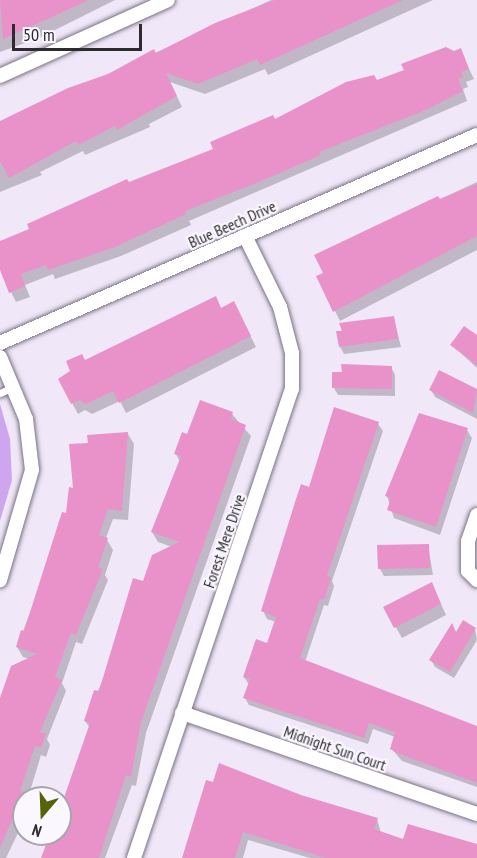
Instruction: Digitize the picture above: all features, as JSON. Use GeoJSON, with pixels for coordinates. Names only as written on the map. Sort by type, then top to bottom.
{"type":"FeatureCollection","features":[{"type":"Feature","properties":{"kind":"street"},"geometry":{"type":"LineString","coordinates":[[0,76],[168,0]]}},
{"type":"Feature","properties":{"kind":"street","name":"Blue Beech Drive"},"geometry":{"type":"LineString","coordinates":[[0,343],[477,135]]}},
{"type":"Feature","properties":{"kind":"street","name":"Forest Mere Drive"},"geometry":{"type":"LineString","coordinates":[[134,858],[292,389],[292,353],[280,307],[245,236]]}},
{"type":"Feature","properties":{"kind":"street"},"geometry":{"type":"LineString","coordinates":[[0,357],[6,390],[26,419],[32,470],[0,580]]}},
{"type":"Feature","properties":{"kind":"street"},"geometry":{"type":"LineString","coordinates":[[477,515],[468,541],[468,571],[477,580]]}},
{"type":"Feature","properties":{"kind":"street","name":"Midnight Sun Court"},"geometry":{"type":"LineString","coordinates":[[182,713],[477,814]]}},
{"type":"Feature","properties":{"kind":"shaded area"},"geometry":{"type":"Polygon","coordinates":[[[0,404],[10,439],[12,480],[0,521],[0,404]]]}},
{"type":"Feature","properties":{"kind":"building"},"geometry":{"type":"Polygon","coordinates":[[[0,0],[87,0],[87,1],[3,39],[0,0]]]}},
{"type":"Feature","properties":{"kind":"building"},"geometry":{"type":"Polygon","coordinates":[[[275,0],[403,0],[260,65],[257,59],[198,84],[166,73],[177,96],[117,130],[115,126],[78,145],[76,141],[9,178],[0,161],[0,121],[68,88],[108,74],[154,49],[156,53],[215,23],[275,0]]]}},
{"type":"Feature","properties":{"kind":"building"},"geometry":{"type":"Polygon","coordinates":[[[446,47],[454,51],[461,48],[469,69],[461,72],[463,77],[458,79],[463,91],[428,109],[319,152],[321,155],[259,182],[185,211],[186,214],[115,247],[48,270],[46,265],[21,274],[25,286],[9,293],[0,270],[0,241],[29,229],[27,224],[127,179],[129,182],[213,149],[210,142],[273,115],[275,119],[346,82],[374,75],[377,80],[404,70],[401,64],[446,47]]]}},
{"type":"Feature","properties":{"kind":"building"},"geometry":{"type":"Polygon","coordinates":[[[477,184],[477,236],[333,312],[316,276],[323,273],[314,255],[438,196],[440,199],[477,184]]]}},
{"type":"Feature","properties":{"kind":"building"},"geometry":{"type":"Polygon","coordinates":[[[216,296],[221,308],[234,301],[251,336],[119,403],[113,391],[86,404],[79,400],[71,404],[58,379],[70,371],[66,361],[82,354],[85,360],[216,296]]]}},
{"type":"Feature","properties":{"kind":"building"},"geometry":{"type":"Polygon","coordinates":[[[394,316],[398,339],[339,347],[336,331],[342,331],[339,323],[394,316]]]}},
{"type":"Feature","properties":{"kind":"building"},"geometry":{"type":"Polygon","coordinates":[[[464,326],[477,335],[477,365],[450,345],[464,326]]]}},
{"type":"Feature","properties":{"kind":"building"},"geometry":{"type":"Polygon","coordinates":[[[341,364],[392,366],[392,389],[332,388],[332,372],[342,372],[341,364]]]}},
{"type":"Feature","properties":{"kind":"building"},"geometry":{"type":"Polygon","coordinates":[[[439,370],[477,389],[473,413],[429,390],[439,370]]]}},
{"type":"Feature","properties":{"kind":"building"},"geometry":{"type":"Polygon","coordinates":[[[200,400],[233,412],[231,419],[246,425],[141,722],[131,777],[126,775],[99,858],[41,858],[46,846],[72,846],[72,786],[68,786],[90,723],[84,721],[94,690],[99,691],[133,578],[143,581],[152,555],[179,542],[151,532],[181,456],[174,454],[182,432],[187,434],[200,400]]]}},
{"type":"Feature","properties":{"kind":"building"},"geometry":{"type":"Polygon","coordinates":[[[334,407],[379,422],[327,576],[331,578],[324,600],[320,599],[300,658],[477,726],[477,783],[390,749],[395,732],[369,723],[364,738],[243,698],[250,679],[243,677],[256,639],[267,643],[276,617],[261,611],[296,499],[301,484],[309,487],[334,407]]]}},
{"type":"Feature","properties":{"kind":"building"},"geometry":{"type":"Polygon","coordinates":[[[419,413],[468,428],[436,527],[387,510],[391,498],[385,496],[419,413]]]}},
{"type":"Feature","properties":{"kind":"building"},"geometry":{"type":"Polygon","coordinates":[[[128,432],[122,511],[108,509],[99,535],[108,538],[98,567],[103,569],[76,635],[71,633],[55,677],[62,680],[40,732],[46,734],[41,748],[35,746],[22,786],[12,786],[12,820],[0,848],[0,698],[11,666],[37,654],[16,647],[21,630],[24,631],[62,512],[66,513],[69,487],[73,488],[69,444],[88,443],[87,435],[128,432]]]}},
{"type":"Feature","properties":{"kind":"building"},"geometry":{"type":"Polygon","coordinates":[[[429,544],[430,568],[378,569],[377,545],[429,544]]]}},
{"type":"Feature","properties":{"kind":"building"},"geometry":{"type":"Polygon","coordinates":[[[432,582],[441,604],[394,628],[383,607],[432,582]]]}},
{"type":"Feature","properties":{"kind":"building"},"geometry":{"type":"Polygon","coordinates":[[[463,620],[476,628],[450,672],[429,660],[452,623],[456,632],[463,620]]]}},
{"type":"Feature","properties":{"kind":"building"},"geometry":{"type":"Polygon","coordinates":[[[219,763],[301,795],[378,818],[374,829],[403,839],[408,824],[477,844],[477,858],[326,858],[243,832],[235,858],[182,858],[206,780],[213,782],[219,763]]]}}]}
